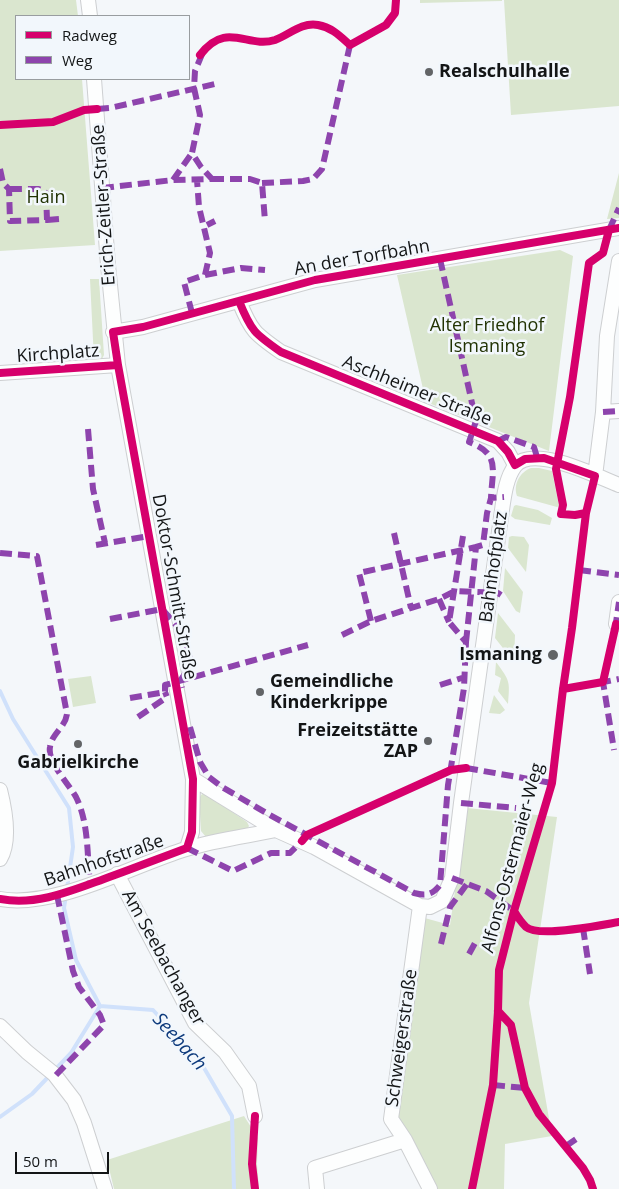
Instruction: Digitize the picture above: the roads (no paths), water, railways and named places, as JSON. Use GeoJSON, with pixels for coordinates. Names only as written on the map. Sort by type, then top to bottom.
{"type":"FeatureCollection","features":[{"type":"Feature","properties":{"kind":"street"},"geometry":{"type":"LineString","coordinates":[[88,0],[90,15]]}},
{"type":"Feature","properties":{"kind":"street","name":"Erich-Zeitler-Straße"},"geometry":{"type":"LineString","coordinates":[[94,80],[114,332]]}},
{"type":"Feature","properties":{"kind":"street","name":"An der Torfbahn"},"geometry":{"type":"LineString","coordinates":[[114,332],[143,327],[315,280],[619,228]]}},
{"type":"Feature","properties":{"kind":"street"},"geometry":{"type":"LineString","coordinates":[[595,476],[603,412],[607,336],[619,261]]}},
{"type":"Feature","properties":{"kind":"street","name":"Aschheimer Straße"},"geometry":{"type":"LineString","coordinates":[[239,301],[248,324],[259,336],[281,352],[498,441],[508,452],[516,466]]}},
{"type":"Feature","properties":{"kind":"street","name":"Doktor-Schmitt-Straße"},"geometry":{"type":"LineString","coordinates":[[114,332],[118,365],[193,779],[192,832],[187,848]]}},
{"type":"Feature","properties":{"kind":"street","name":"Kirchplatz"},"geometry":{"type":"LineString","coordinates":[[0,373],[118,365]]}},
{"type":"Feature","properties":{"kind":"street"},"geometry":{"type":"LineString","coordinates":[[603,412],[619,411]]}},
{"type":"Feature","properties":{"kind":"street"},"geometry":{"type":"LineString","coordinates":[[516,466],[525,459],[544,458],[619,485]]}},
{"type":"Feature","properties":{"kind":"street","name":"Bahnhofplatz"},"geometry":{"type":"LineString","coordinates":[[420,906],[430,907],[442,901],[452,878],[503,504],[509,477],[516,466]]}},
{"type":"Feature","properties":{"kind":"street"},"geometry":{"type":"LineString","coordinates":[[616,624],[619,602]]}},
{"type":"Feature","properties":{"kind":"street"},"geometry":{"type":"LineString","coordinates":[[193,779],[276,830],[314,847],[420,906]]}},
{"type":"Feature","properties":{"kind":"street"},"geometry":{"type":"LineString","coordinates":[[0,790],[6,817],[4,853],[0,859]]}},
{"type":"Feature","properties":{"kind":"street","name":"Bahnhofstraße"},"geometry":{"type":"LineString","coordinates":[[0,899],[31,900],[59,894],[187,848],[276,830]]}},
{"type":"Feature","properties":{"kind":"street","name":"Am Seebachanger"},"geometry":{"type":"LineString","coordinates":[[117,874],[195,1023],[226,1052],[249,1086],[256,1116]]}},
{"type":"Feature","properties":{"kind":"street","name":"Schweigerstraße"},"geometry":{"type":"LineString","coordinates":[[420,906],[391,1119],[405,1140],[430,1189]]}},
{"type":"Feature","properties":{"kind":"street"},"geometry":{"type":"LineString","coordinates":[[0,1026],[27,1052],[52,1071],[74,1100],[84,1123],[105,1189]]}},
{"type":"Feature","properties":{"kind":"street"},"geometry":{"type":"LineString","coordinates":[[317,1189],[315,1168],[405,1140]]}},
{"type":"Feature","properties":{"kind":"waterway","name":"Seebach"},"geometry":{"type":"LineString","coordinates":[[0,691],[13,719],[69,808],[73,847],[67,888]]}},
{"type":"Feature","properties":{"kind":"waterway","name":"Seebach"},"geometry":{"type":"LineString","coordinates":[[66,895],[64,908],[76,960],[100,1006],[153,1010],[200,1061],[232,1116],[234,1189]]}},
{"type":"Feature","properties":{"kind":"waterway"},"geometry":{"type":"LineString","coordinates":[[0,1117],[32,1094],[71,1053],[100,1006]]}},
{"type":"Feature","properties":{"kind":"place","name":"Realschulhalle"},"geometry":{"type":"Point","coordinates":[429,72]}},
{"type":"Feature","properties":{"kind":"place","name":"Ismaning"},"geometry":{"type":"Point","coordinates":[553,655]}},
{"type":"Feature","properties":{"kind":"place","name":"Gemeindliche Kinderkrippe"},"geometry":{"type":"Point","coordinates":[260,692]}},
{"type":"Feature","properties":{"kind":"place","name":"Freizeitstätte ZAP"},"geometry":{"type":"Point","coordinates":[428,741]}},
{"type":"Feature","properties":{"kind":"place","name":"Gabrielkirche"},"geometry":{"type":"Point","coordinates":[78,744]}},
{"type":"Feature","properties":{"kind":"park label","name":"Hain"},"geometry":{"type":"Point","coordinates":[46,198]}},
{"type":"Feature","properties":{"kind":"park label","name":"Alter Friedhof Ismaning"},"geometry":{"type":"Point","coordinates":[487,336]}}]}
